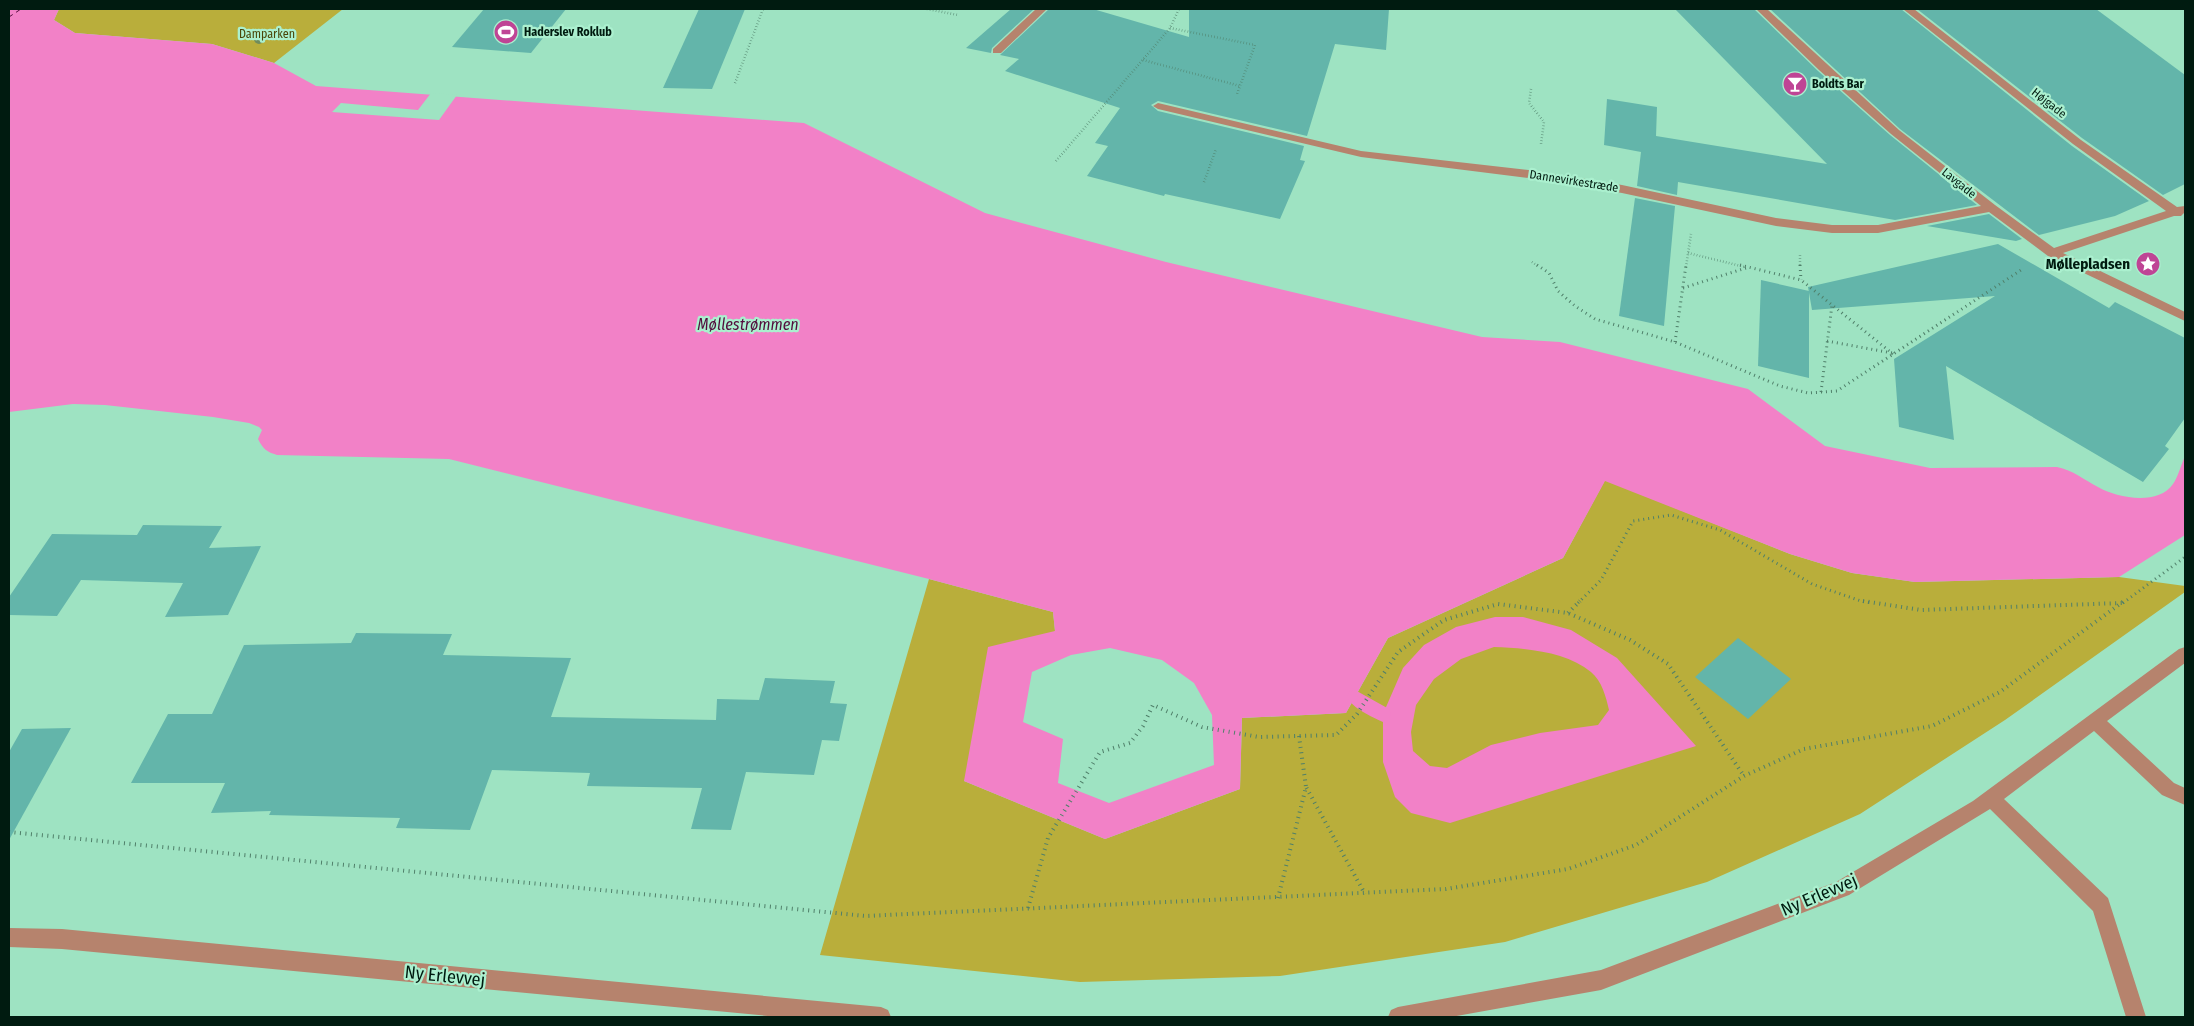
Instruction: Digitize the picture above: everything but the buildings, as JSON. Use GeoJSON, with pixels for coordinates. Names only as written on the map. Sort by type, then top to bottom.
{"type":"FeatureCollection","features":[{"type":"Feature","properties":{"kind":"street"},"geometry":{"type":"LineString","coordinates":[[997,51],[1042,9]]}},
{"type":"Feature","properties":{"kind":"street","name":"Lavgade"},"geometry":{"type":"LineString","coordinates":[[1761,9],[1822,68],[1895,132],[1991,208],[2052,253],[2185,317]]}},
{"type":"Feature","properties":{"kind":"street","name":"Højgade"},"geometry":{"type":"LineString","coordinates":[[1908,9],[2077,142],[2181,210]]}},
{"type":"Feature","properties":{"kind":"street","name":"Dannevirkestræde"},"geometry":{"type":"LineString","coordinates":[[1158,106],[1361,154],[1536,175],[1622,189],[1776,222],[1832,229],[1878,228],[1991,208]]}},
{"type":"Feature","properties":{"kind":"street"},"geometry":{"type":"LineString","coordinates":[[2052,253],[2181,210]]}},
{"type":"Feature","properties":{"kind":"street","name":"Ny Erlevvej"},"geometry":{"type":"LineString","coordinates":[[1398,1017],[1601,980],[1842,889],[1979,807],[2185,654]]}},
{"type":"Feature","properties":{"kind":"street"},"geometry":{"type":"LineString","coordinates":[[2095,721],[2168,789],[2185,797]]}},
{"type":"Feature","properties":{"kind":"street"},"geometry":{"type":"LineString","coordinates":[[1991,798],[2101,905],[2136,1017]]}},
{"type":"Feature","properties":{"kind":"street","name":"Ny Erlevvej"},"geometry":{"type":"LineString","coordinates":[[9,937],[62,938],[881,1017]]}},
{"type":"Feature","properties":{"kind":"path"},"geometry":{"type":"LineString","coordinates":[[734,83],[763,9]]}},
{"type":"Feature","properties":{"kind":"path"},"geometry":{"type":"LineString","coordinates":[[927,9],[958,15]]}},
{"type":"Feature","properties":{"kind":"path"},"geometry":{"type":"LineString","coordinates":[[1056,161],[1170,28],[1179,9]]}},
{"type":"Feature","properties":{"kind":"path"},"geometry":{"type":"LineString","coordinates":[[1170,28],[1255,45],[1244,76]]}},
{"type":"Feature","properties":{"kind":"path"},"geometry":{"type":"LineString","coordinates":[[1143,60],[1240,86]]}},
{"type":"Feature","properties":{"kind":"path"},"geometry":{"type":"LineString","coordinates":[[1531,89],[1529,103],[1544,122],[1536,175]]}},
{"type":"Feature","properties":{"kind":"path"},"geometry":{"type":"LineString","coordinates":[[1675,342],[1695,205]]}},
{"type":"Feature","properties":{"kind":"path"},"geometry":{"type":"LineString","coordinates":[[1688,253],[1801,280],[1893,354]]}},
{"type":"Feature","properties":{"kind":"path"},"geometry":{"type":"LineString","coordinates":[[1532,262],[1549,273],[1558,291],[1575,306],[1595,319],[1675,342],[1780,386],[1808,393],[1837,391],[2002,281],[2052,253]]}},
{"type":"Feature","properties":{"kind":"path"},"geometry":{"type":"LineString","coordinates":[[1683,288],[1749,267]]}},
{"type":"Feature","properties":{"kind":"path"},"geometry":{"type":"LineString","coordinates":[[1821,392],[1832,305]]}},
{"type":"Feature","properties":{"kind":"path"},"geometry":{"type":"LineString","coordinates":[[1827,341],[1893,354]]}},
{"type":"Feature","properties":{"kind":"path"},"geometry":{"type":"LineString","coordinates":[[1568,613],[1601,580],[1633,521],[1671,515],[1720,530],[1812,584],[1861,601],[1921,610],[2122,603]]}},
{"type":"Feature","properties":{"kind":"path"},"geometry":{"type":"LineString","coordinates":[[9,832],[866,916],[1446,889],[1568,869],[1636,845],[1744,776],[1804,749],[1932,726],[2000,692],[2185,557]]}},
{"type":"Feature","properties":{"kind":"path"},"geometry":{"type":"LineString","coordinates":[[1028,908],[1048,838],[1100,752],[1130,743],[1143,726],[1153,705],[1202,727],[1259,737],[1336,735],[1357,714],[1398,652],[1444,620],[1498,604],[1568,613],[1630,640],[1668,664],[1744,776]]}},
{"type":"Feature","properties":{"kind":"path"},"geometry":{"type":"LineString","coordinates":[[1299,736],[1306,787],[1365,894]]}},
{"type":"Feature","properties":{"kind":"path"},"geometry":{"type":"LineString","coordinates":[[1278,898],[1306,787]]}},
{"type":"Feature","properties":{"kind":"green space","name":"Damparken"},"geometry":{"type":"Polygon","coordinates":[[[59,9],[343,9],[274,63],[212,44],[75,33],[54,20],[59,9]]]}},
{"type":"Feature","properties":{"kind":"green space"},"geometry":{"type":"Polygon","coordinates":[[[1605,480],[1790,554],[1852,573],[1915,582],[2119,577],[2185,586],[2185,592],[2005,720],[1860,814],[1707,882],[1505,942],[1280,976],[1080,982],[820,955],[929,579],[1053,612],[1055,631],[964,781],[1105,839],[1240,789],[1242,718],[1346,713],[1388,638],[1563,558],[1605,480]]]}},
{"type":"Feature","properties":{"kind":"water","name":"Møllestrømmen"},"geometry":{"type":"Polygon","coordinates":[[[9,9],[59,9],[54,20],[75,33],[212,44],[274,63],[316,86],[804,123],[985,213],[1166,262],[1482,337],[1560,342],[1748,389],[1825,446],[1930,468],[2063,468],[2106,491],[2137,498],[2148,498],[2166,491],[2175,481],[2185,456],[2185,535],[2119,577],[1915,582],[1852,573],[1790,554],[1605,481],[1563,558],[1388,638],[1346,713],[1242,718],[1240,789],[1105,839],[964,781],[988,647],[1055,631],[1053,612],[929,579],[449,459],[277,455],[264,448],[258,439],[262,430],[249,423],[105,405],[73,404],[9,412],[9,9]],[[1110,648],[1071,655],[1032,672],[1023,722],[1063,739],[1058,783],[1109,803],[1214,765],[1212,715],[1194,683],[1162,660],[1110,648]]]}},
{"type":"Feature","properties":{"kind":"water"},"geometry":{"type":"Polygon","coordinates":[[[1495,617],[1523,617],[1571,630],[1617,658],[1696,746],[1450,823],[1411,813],[1395,797],[1383,762],[1383,714],[1403,668],[1424,645],[1456,627],[1495,617]],[[1494,647],[1461,659],[1434,679],[1416,705],[1411,732],[1413,751],[1430,766],[1447,768],[1491,745],[1540,733],[1598,725],[1609,710],[1598,680],[1581,665],[1570,659],[1544,652],[1494,647]]]}},
{"type":"Feature","properties":{"kind":"pier"},"geometry":{"type":"Polygon","coordinates":[[[431,93],[457,95],[439,120],[332,112],[341,103],[418,110],[431,93]]]}},
{"type":"Feature","properties":{"kind":"waterway"},"geometry":{"type":"LineString","coordinates":[[1355,697],[1383,714]]}},
{"type":"Feature","properties":{"kind":"ferry route"},"geometry":{"type":"LineString","coordinates":[[9,17],[21,9]]}},
{"type":"Feature","properties":{"kind":"place","name":"Haderslev Roklub"},"geometry":{"type":"Point","coordinates":[506,32]}},
{"type":"Feature","properties":{"kind":"place","name":"Boldts Bar"},"geometry":{"type":"Point","coordinates":[1795,84]}},
{"type":"Feature","properties":{"kind":"place","name":"Møllepladsen"},"geometry":{"type":"Point","coordinates":[2148,264]}}]}
